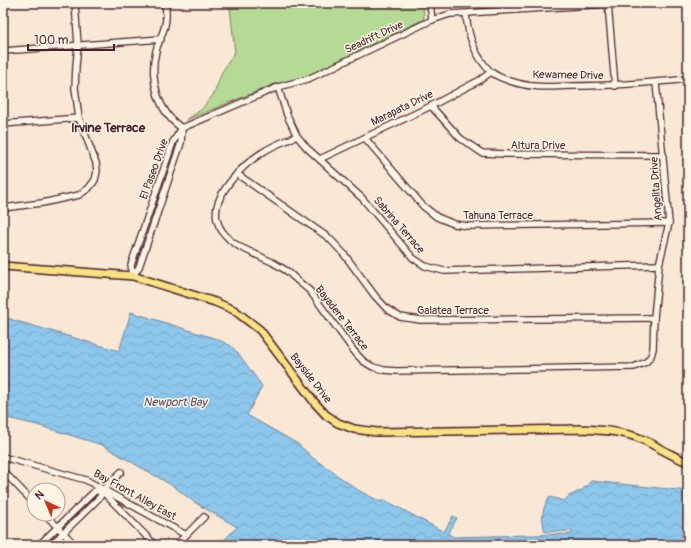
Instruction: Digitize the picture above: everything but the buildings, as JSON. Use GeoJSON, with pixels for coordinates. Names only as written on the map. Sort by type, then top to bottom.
{"type":"FeatureCollection","features":[{"type":"Feature","properties":{"kind":"main road","name":"Bayside Drive"},"geometry":{"type":"LineString","coordinates":[[3,266],[133,276],[215,302],[234,310],[251,321],[269,340],[315,403],[326,415],[338,423],[354,429],[377,432],[580,429],[605,430],[636,437],[688,462]]}},
{"type":"Feature","properties":{"kind":"street"},"geometry":{"type":"LineString","coordinates":[[3,208],[42,203],[79,195],[89,188],[95,180],[96,163],[79,118],[75,88],[78,45],[75,3]]}},
{"type":"Feature","properties":{"kind":"street"},"geometry":{"type":"LineString","coordinates":[[166,3],[165,25],[156,50],[154,63],[155,86],[158,97],[165,110],[173,121],[182,128]]}},
{"type":"Feature","properties":{"kind":"street"},"geometry":{"type":"LineString","coordinates":[[430,3],[432,20]]}},
{"type":"Feature","properties":{"kind":"street"},"geometry":{"type":"LineString","coordinates":[[608,3],[615,86]]}},
{"type":"Feature","properties":{"kind":"street","name":"Seadrift Drive"},"geometry":{"type":"LineString","coordinates":[[182,128],[278,87],[308,79],[432,20],[450,14],[608,3]]}},
{"type":"Feature","properties":{"kind":"street","name":"Kewamee Drive"},"geometry":{"type":"LineString","coordinates":[[466,14],[472,45],[479,58],[491,72],[510,81],[533,86],[615,86],[688,79]]}},
{"type":"Feature","properties":{"kind":"street"},"geometry":{"type":"LineString","coordinates":[[3,51],[161,38]]}},
{"type":"Feature","properties":{"kind":"street","name":"Marapata Drive"},"geometry":{"type":"LineString","coordinates":[[320,159],[431,106],[480,80],[491,72]]}},
{"type":"Feature","properties":{"kind":"street","name":"Angelita Drive"},"geometry":{"type":"LineString","coordinates":[[646,362],[651,356],[653,349],[658,265],[669,223],[656,83]]}},
{"type":"Feature","properties":{"kind":"street","name":"Sabrina Terrace"},"geometry":{"type":"LineString","coordinates":[[278,87],[287,115],[297,136],[307,148],[362,198],[413,258],[425,266],[444,271],[658,265]]}},
{"type":"Feature","properties":{"kind":"street","name":"Altura Drive"},"geometry":{"type":"LineString","coordinates":[[431,106],[460,138],[482,153],[663,155]]}},
{"type":"Feature","properties":{"kind":"street"},"geometry":{"type":"LineString","coordinates":[[3,124],[79,118]]}},
{"type":"Feature","properties":{"kind":"street","name":"El Paseo Drive"},"geometry":{"type":"LineString","coordinates":[[133,276],[139,267],[181,143],[182,128]]}},
{"type":"Feature","properties":{"kind":"street","name":"Bayadere Terrace"},"geometry":{"type":"LineString","coordinates":[[297,136],[264,151],[249,162],[237,174],[227,186],[220,198],[216,212],[217,220],[224,234],[230,241],[287,271],[310,291],[352,350],[363,361],[373,367],[396,371],[615,368],[634,367],[646,362]]}},
{"type":"Feature","properties":{"kind":"street","name":"Tahuna Terrace"},"geometry":{"type":"LineString","coordinates":[[365,138],[423,206],[437,217],[454,224],[468,226],[669,223]]}},
{"type":"Feature","properties":{"kind":"street","name":"Galatea Terrace"},"geometry":{"type":"LineString","coordinates":[[237,174],[329,238],[344,254],[376,296],[388,309],[400,317],[421,320],[654,318]]}},
{"type":"Feature","properties":{"kind":"street","name":"Bay Front Alley East"},"geometry":{"type":"LineString","coordinates":[[3,457],[86,480],[186,535]]}},
{"type":"Feature","properties":{"kind":"street"},"geometry":{"type":"LineString","coordinates":[[3,471],[26,495]]}},
{"type":"Feature","properties":{"kind":"street"},"geometry":{"type":"LineString","coordinates":[[51,545],[100,497],[102,490],[121,472]]}},
{"type":"Feature","properties":{"kind":"street"},"geometry":{"type":"LineString","coordinates":[[39,545],[95,491],[102,490]]}},
{"type":"Feature","properties":{"kind":"street"},"geometry":{"type":"LineString","coordinates":[[102,490],[155,545]]}},
{"type":"Feature","properties":{"kind":"street"},"geometry":{"type":"LineString","coordinates":[[176,545],[204,517]]}},
{"type":"Feature","properties":{"kind":"street"},"geometry":{"type":"LineString","coordinates":[[53,522],[75,545]]}},
{"type":"Feature","properties":{"kind":"green space"},"geometry":{"type":"Polygon","coordinates":[[[228,3],[423,3],[424,19],[307,76],[275,84],[186,120],[201,110],[214,94],[222,72],[235,52],[230,8],[228,3]]]}},
{"type":"Feature","properties":{"kind":"water","name":"Newport Bay"},"geometry":{"type":"Polygon","coordinates":[[[131,312],[217,339],[231,346],[238,353],[262,386],[247,415],[298,444],[313,458],[358,490],[381,502],[383,499],[444,532],[453,516],[457,518],[448,534],[454,537],[572,534],[572,531],[545,532],[543,518],[545,505],[550,497],[564,501],[569,496],[582,490],[591,481],[688,491],[688,545],[219,545],[237,527],[194,502],[173,486],[102,445],[37,425],[3,417],[3,317],[119,351],[131,312]]]}},
{"type":"Feature","properties":{"kind":"district","name":"Irvine Terrace"},"geometry":{"type":"Point","coordinates":[108,128]}}]}
